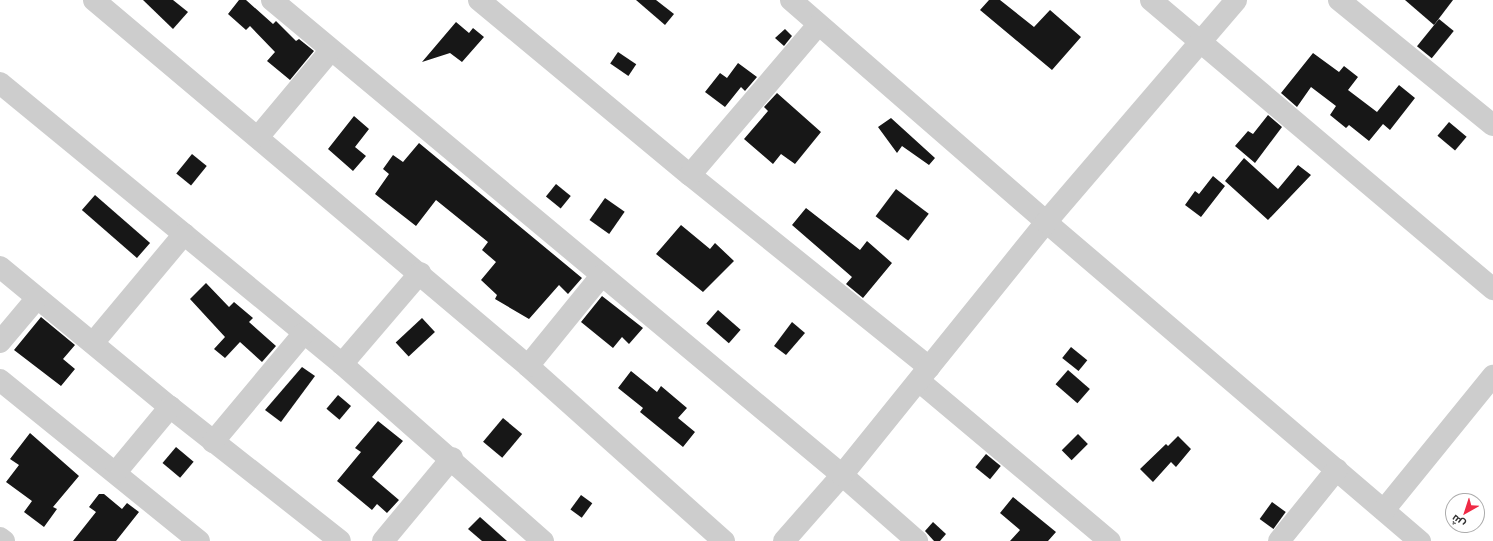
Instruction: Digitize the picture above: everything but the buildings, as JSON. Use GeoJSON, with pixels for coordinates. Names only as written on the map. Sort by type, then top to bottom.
{"type":"FeatureCollection","features":[{"type":"Feature","properties":{"kind":"street"},"geometry":{"type":"LineString","coordinates":[[94,0],[259,136],[420,273],[528,366],[724,541]]}},
{"type":"Feature","properties":{"kind":"street"},"geometry":{"type":"LineString","coordinates":[[272,0],[842,475],[917,541]]}},
{"type":"Feature","properties":{"kind":"street"},"geometry":{"type":"LineString","coordinates":[[479,0],[690,175],[924,374],[1110,541]]}},
{"type":"Feature","properties":{"kind":"street"},"geometry":{"type":"LineString","coordinates":[[792,0],[1046,222],[1420,541]]}},
{"type":"Feature","properties":{"kind":"street"},"geometry":{"type":"LineString","coordinates":[[1151,0],[1493,289]]}},
{"type":"Feature","properties":{"kind":"street"},"geometry":{"type":"LineString","coordinates":[[784,541],[842,475],[1046,222],[1200,40],[1236,0]]}},
{"type":"Feature","properties":{"kind":"street"},"geometry":{"type":"LineString","coordinates":[[1339,0],[1493,125]]}},
{"type":"Feature","properties":{"kind":"street"},"geometry":{"type":"LineString","coordinates":[[690,175],[818,24]]}},
{"type":"Feature","properties":{"kind":"street"},"geometry":{"type":"LineString","coordinates":[[259,136],[332,50]]}},
{"type":"Feature","properties":{"kind":"street"},"geometry":{"type":"LineString","coordinates":[[0,83],[342,364],[452,458],[543,541]]}},
{"type":"Feature","properties":{"kind":"street"},"geometry":{"type":"LineString","coordinates":[[93,343],[184,234]]}},
{"type":"Feature","properties":{"kind":"street"},"geometry":{"type":"LineString","coordinates":[[0,267],[170,407],[340,541]]}},
{"type":"Feature","properties":{"kind":"street"},"geometry":{"type":"LineString","coordinates":[[342,364],[420,273]]}},
{"type":"Feature","properties":{"kind":"street"},"geometry":{"type":"LineString","coordinates":[[528,366],[602,275]]}},
{"type":"Feature","properties":{"kind":"street"},"geometry":{"type":"LineString","coordinates":[[0,342],[37,298]]}},
{"type":"Feature","properties":{"kind":"street"},"geometry":{"type":"LineString","coordinates":[[214,442],[304,333]]}},
{"type":"Feature","properties":{"kind":"street"},"geometry":{"type":"LineString","coordinates":[[1384,510],[1493,376]]}},
{"type":"Feature","properties":{"kind":"street"},"geometry":{"type":"LineString","coordinates":[[0,380],[116,472],[198,541]]}},
{"type":"Feature","properties":{"kind":"street"},"geometry":{"type":"LineString","coordinates":[[116,472],[170,407]]}},
{"type":"Feature","properties":{"kind":"street"},"geometry":{"type":"LineString","coordinates":[[383,541],[452,458]]}},
{"type":"Feature","properties":{"kind":"street"},"geometry":{"type":"LineString","coordinates":[[1279,541],[1337,469]]}},
{"type":"Feature","properties":{"kind":"street"},"geometry":{"type":"LineString","coordinates":[[0,538],[4,541]]}}]}
